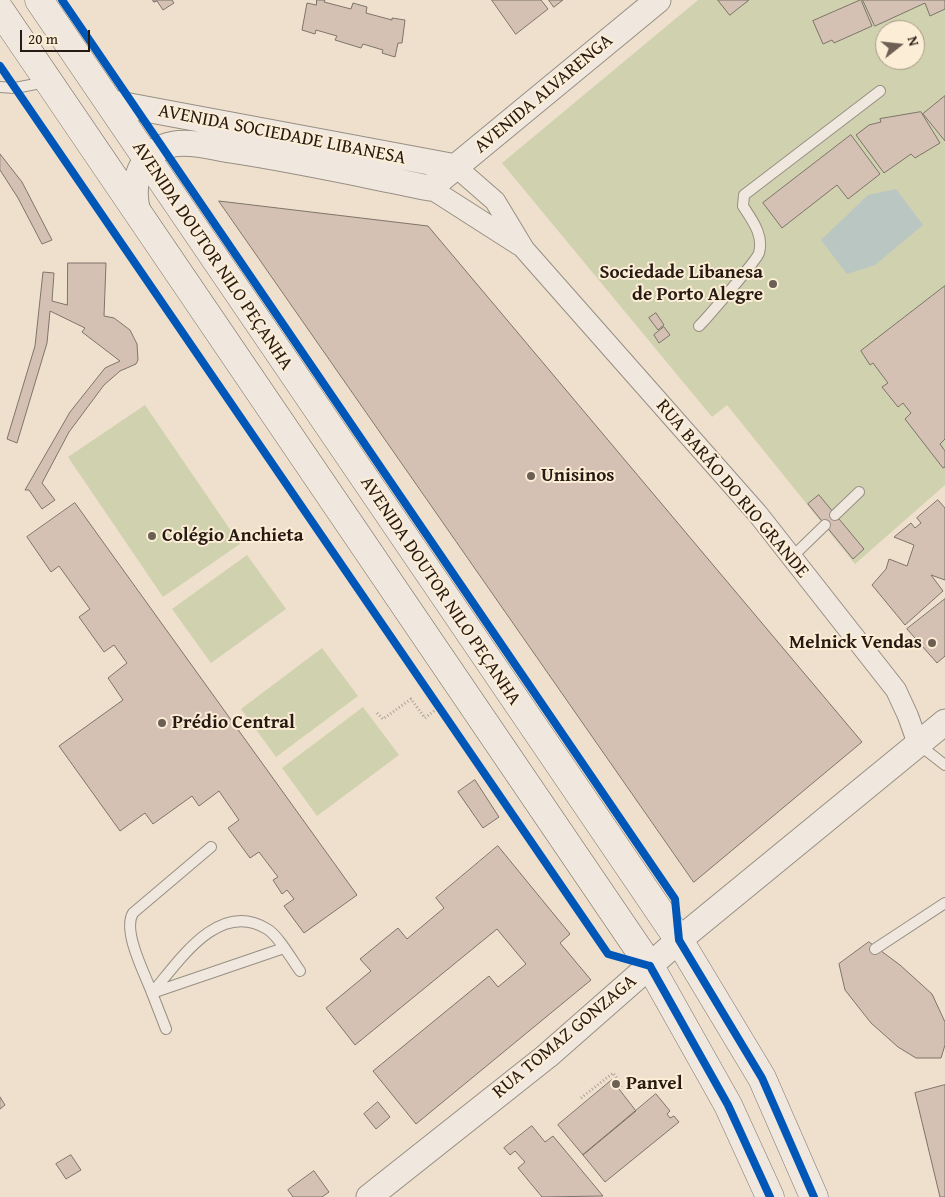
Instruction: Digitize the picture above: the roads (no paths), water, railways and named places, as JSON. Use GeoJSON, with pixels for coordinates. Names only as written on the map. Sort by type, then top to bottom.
{"type":"FeatureCollection","features":[{"type":"Feature","properties":{"kind":"main road","name":"AVENIDA DOUTOR NILO PEÇANHA"},"geometry":{"type":"LineString","coordinates":[[38,0],[679,940],[762,1078],[814,1197]]}},
{"type":"Feature","properties":{"kind":"main road","name":"AVENIDA DOUTOR NILO PEÇANHA"},"geometry":{"type":"LineString","coordinates":[[0,10],[650,966],[728,1105],[770,1197]]}},
{"type":"Feature","properties":{"kind":"street","name":"AVENIDA ALVARENGA"},"geometry":{"type":"LineString","coordinates":[[430,188],[658,0]]}},
{"type":"Feature","properties":{"kind":"street","name":"AVENIDA SOCIEDADE LIBANESA"},"geometry":{"type":"LineString","coordinates":[[108,102],[456,167]]}},
{"type":"Feature","properties":{"kind":"street"},"geometry":{"type":"LineString","coordinates":[[254,154],[290,135]]}},
{"type":"Feature","properties":{"kind":"street","name":"AVENIDA SOCIEDADE LIBANESA"},"geometry":{"type":"LineString","coordinates":[[138,212],[134,199],[134,185],[139,171],[147,160],[161,148],[183,143],[254,154],[430,188]]}},
{"type":"Feature","properties":{"kind":"street","name":"RUA BARÃO DO RIO GRANDE"},"geometry":{"type":"LineString","coordinates":[[456,167],[495,201],[524,249],[757,513],[896,690],[918,744]]}},
{"type":"Feature","properties":{"kind":"street","name":"RUA BARÃO DO RIO GRANDE"},"geometry":{"type":"LineString","coordinates":[[430,188],[487,223],[524,249]]}},
{"type":"Feature","properties":{"kind":"street","name":"RUA TOMAZ GONZAGA"},"geometry":{"type":"LineString","coordinates":[[369,1197],[548,1056],[679,940],[945,722]]}},
{"type":"Feature","properties":{"kind":"lane"},"geometry":{"type":"LineString","coordinates":[[0,87],[15,88],[49,82]]}},
{"type":"Feature","properties":{"kind":"lane"},"geometry":{"type":"LineString","coordinates":[[699,326],[759,254],[760,238],[756,226],[743,206],[744,195],[880,91]]}},
{"type":"Feature","properties":{"kind":"lane"},"geometry":{"type":"LineString","coordinates":[[836,515],[860,492]]}},
{"type":"Feature","properties":{"kind":"lane"},"geometry":{"type":"LineString","coordinates":[[792,557],[826,525]]}},
{"type":"Feature","properties":{"kind":"lane"},"geometry":{"type":"LineString","coordinates":[[918,744],[945,765]]}},
{"type":"Feature","properties":{"kind":"lane"},"geometry":{"type":"LineString","coordinates":[[166,1029],[129,932],[129,920],[133,913],[211,846]]}},
{"type":"Feature","properties":{"kind":"lane"},"geometry":{"type":"LineString","coordinates":[[875,949],[945,903]]}},
{"type":"Feature","properties":{"kind":"lane"},"geometry":{"type":"LineString","coordinates":[[152,993],[193,944],[220,924],[243,919],[268,929],[300,971]]}},
{"type":"Feature","properties":{"kind":"lane"},"geometry":{"type":"LineString","coordinates":[[152,993],[284,948]]}},
{"type":"Feature","properties":{"kind":"place","name":"Sociedade Libanesa de Porto Alegre"},"geometry":{"type":"Point","coordinates":[773,284]}},
{"type":"Feature","properties":{"kind":"place","name":"Unisinos"},"geometry":{"type":"Point","coordinates":[531,476]}},
{"type":"Feature","properties":{"kind":"place","name":"Colégio Anchieta"},"geometry":{"type":"Point","coordinates":[152,536]}},
{"type":"Feature","properties":{"kind":"place","name":"Melnick Vendas"},"geometry":{"type":"Point","coordinates":[932,643]}},
{"type":"Feature","properties":{"kind":"place","name":"Prédio Central"},"geometry":{"type":"Point","coordinates":[162,723]}},
{"type":"Feature","properties":{"kind":"place","name":"Panvel"},"geometry":{"type":"Point","coordinates":[616,1084]}}]}
